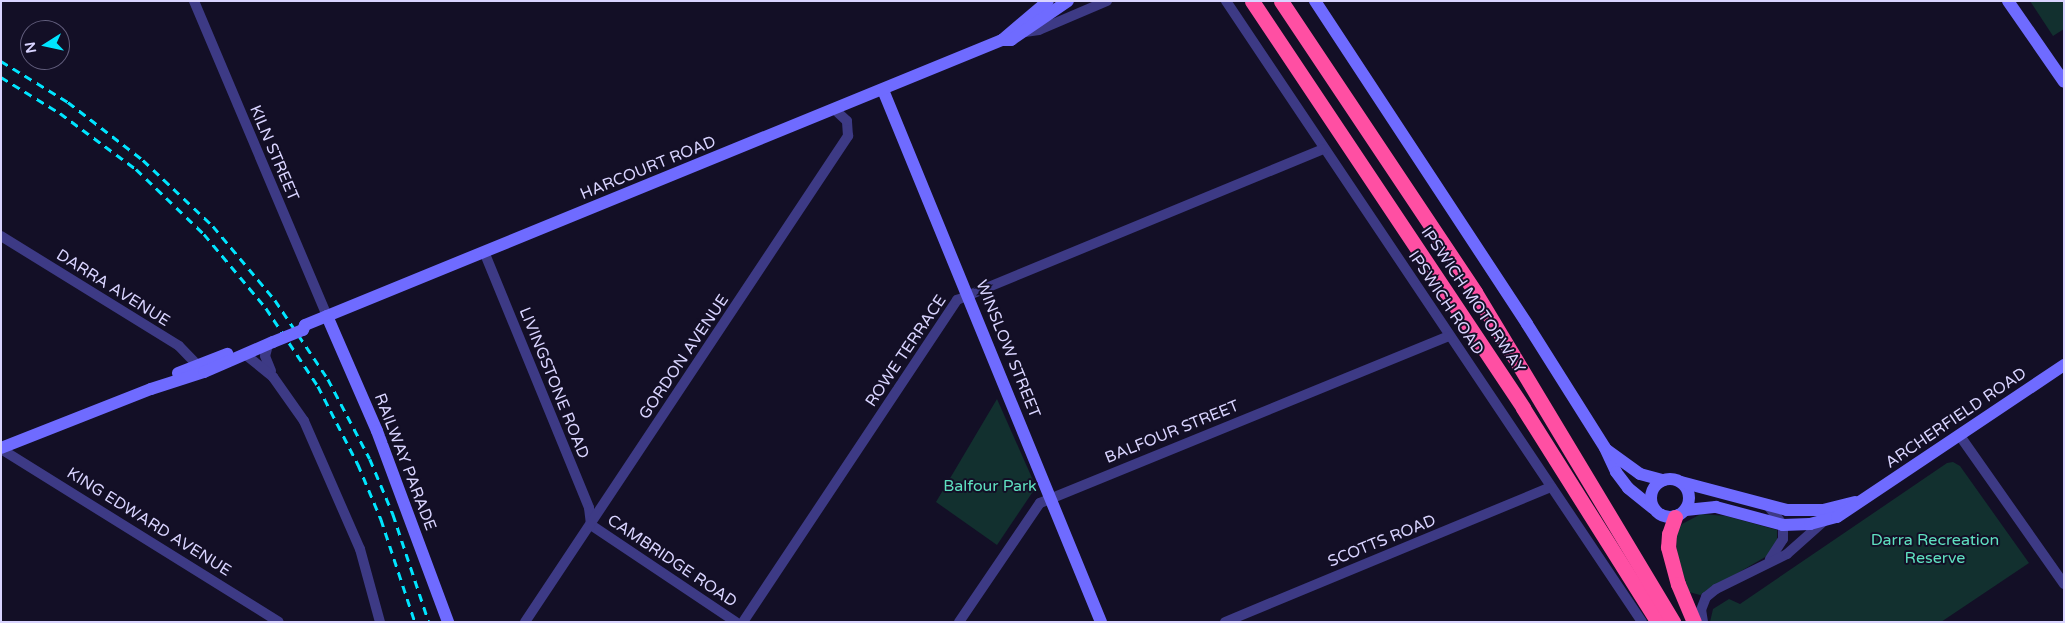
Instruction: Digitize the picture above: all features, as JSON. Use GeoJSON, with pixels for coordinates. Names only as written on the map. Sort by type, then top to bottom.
{"type":"FeatureCollection","features":[{"type":"Feature","properties":{"kind":"highway"},"geometry":{"type":"LineString","coordinates":[[1240,1],[1254,19],[1268,25]]}},
{"type":"Feature","properties":{"kind":"highway","name":"IPSWICH MOTORWAY"},"geometry":{"type":"LineString","coordinates":[[1252,1],[1518,400],[1658,622]]}},
{"type":"Feature","properties":{"kind":"highway","name":"IPSWICH MOTORWAY"},"geometry":{"type":"LineString","coordinates":[[1281,1],[1476,292],[1673,622]]}},
{"type":"Feature","properties":{"kind":"highway"},"geometry":{"type":"LineString","coordinates":[[1680,514],[1669,534],[1668,548],[1678,584],[1694,622]]}},
{"type":"Feature","properties":{"kind":"main road","name":"HARCOURT ROAD"},"geometry":{"type":"LineString","coordinates":[[270,341],[302,330],[305,325],[485,254],[1002,40],[1048,1]]}},
{"type":"Feature","properties":{"kind":"main road","name":"HARCOURT ROAD"},"geometry":{"type":"LineString","coordinates":[[1002,40],[1011,40],[1025,32],[1068,1]]}},
{"type":"Feature","properties":{"kind":"main road"},"geometry":{"type":"LineString","coordinates":[[1315,1],[1605,448],[1616,472],[1628,488],[1662,516],[1680,514],[1688,492],[1681,482],[1640,474],[1605,448]]}},
{"type":"Feature","properties":{"kind":"main road"},"geometry":{"type":"LineString","coordinates":[[2008,1],[2064,82]]}},
{"type":"Feature","properties":{"kind":"main road","name":"WINSLOW STREET"},"geometry":{"type":"LineString","coordinates":[[883,90],[1101,622]]}},
{"type":"Feature","properties":{"kind":"main road","name":"RAILWAY PARADE"},"geometry":{"type":"LineString","coordinates":[[327,316],[377,431],[448,622]]}},
{"type":"Feature","properties":{"kind":"main road"},"geometry":{"type":"LineString","coordinates":[[201,369],[246,355],[270,341]]}},
{"type":"Feature","properties":{"kind":"main road"},"geometry":{"type":"LineString","coordinates":[[1,448],[270,341]]}},
{"type":"Feature","properties":{"kind":"main road","name":"ARCHERFIELD ROAD"},"geometry":{"type":"LineString","coordinates":[[1680,514],[1716,507],[1783,525],[1824,522],[1867,498],[2064,365]]}},
{"type":"Feature","properties":{"kind":"main road"},"geometry":{"type":"LineString","coordinates":[[1652,508],[1653,488],[1663,480]]}},
{"type":"Feature","properties":{"kind":"main road","name":"ARCHERFIELD ROAD"},"geometry":{"type":"LineString","coordinates":[[1681,482],[1769,507],[1823,510],[1867,498]]}},
{"type":"Feature","properties":{"kind":"street","name":"KILN STREET"},"geometry":{"type":"LineString","coordinates":[[194,1],[327,316]]}},
{"type":"Feature","properties":{"kind":"street","name":"HARCOURT ROAD"},"geometry":{"type":"LineString","coordinates":[[1025,32],[1039,30],[1107,1]]}},
{"type":"Feature","properties":{"kind":"street","name":"IPSWICH ROAD"},"geometry":{"type":"LineString","coordinates":[[1226,1],[1323,149],[1642,622]]}},
{"type":"Feature","properties":{"kind":"street","name":"GORDON AVENUE"},"geometry":{"type":"LineString","coordinates":[[525,622],[848,136],[848,122],[835,110]]}},
{"type":"Feature","properties":{"kind":"street","name":"ROWE TERRACE"},"geometry":{"type":"LineString","coordinates":[[743,622],[957,300],[1323,149]]}},
{"type":"Feature","properties":{"kind":"street","name":"DARRA AVENUE"},"geometry":{"type":"LineString","coordinates":[[1,236],[179,346],[201,369]]}},
{"type":"Feature","properties":{"kind":"street","name":"LIVINGSTONE ROAD"},"geometry":{"type":"LineString","coordinates":[[485,254],[589,508],[591,525]]}},
{"type":"Feature","properties":{"kind":"street","name":"BALFOUR STREET"},"geometry":{"type":"LineString","coordinates":[[959,622],[1037,506],[1051,498],[1449,336]]}},
{"type":"Feature","properties":{"kind":"street"},"geometry":{"type":"LineString","coordinates":[[270,341],[265,356],[274,377],[304,421],[344,510],[360,549],[380,622]]}},
{"type":"Feature","properties":{"kind":"street"},"geometry":{"type":"LineString","coordinates":[[246,355],[274,377]]}},
{"type":"Feature","properties":{"kind":"street"},"geometry":{"type":"LineString","coordinates":[[1960,436],[2064,584]]}},
{"type":"Feature","properties":{"kind":"street","name":"KING EDWARD AVENUE"},"geometry":{"type":"LineString","coordinates":[[1,448],[279,622]]}},
{"type":"Feature","properties":{"kind":"street","name":"SCOTTS ROAD"},"geometry":{"type":"LineString","coordinates":[[1225,622],[1551,487]]}},
{"type":"Feature","properties":{"kind":"street"},"geometry":{"type":"LineString","coordinates":[[1769,507],[1783,525],[1783,539],[1769,560]]}},
{"type":"Feature","properties":{"kind":"street"},"geometry":{"type":"LineString","coordinates":[[1703,622],[1701,610],[1706,597],[1769,560],[1787,554],[1824,522]]}},
{"type":"Feature","properties":{"kind":"street","name":"CAMBRIDGE ROAD"},"geometry":{"type":"LineString","coordinates":[[591,525],[736,622]]}},
{"type":"Feature","properties":{"kind":"green space"},"geometry":{"type":"Polygon","coordinates":[[[2030,1],[2064,1],[2064,29],[2053,36],[2030,1]]]}},
{"type":"Feature","properties":{"kind":"green space","name":"Balfour Park"},"geometry":{"type":"Polygon","coordinates":[[[997,399],[1036,487],[997,545],[936,502],[997,399]]]}},
{"type":"Feature","properties":{"kind":"green space","name":"Darra Recreation Reserve"},"geometry":{"type":"Polygon","coordinates":[[[1953,462],[1960,466],[2029,563],[1941,622],[1710,622],[1713,609],[1729,599],[1740,604],[1947,463],[1953,462]]]}},
{"type":"Feature","properties":{"kind":"green space"},"geometry":{"type":"Polygon","coordinates":[[[1701,514],[1726,516],[1777,530],[1777,541],[1772,553],[1700,595],[1689,592],[1677,554],[1676,535],[1682,524],[1701,514]]]}},
{"type":"Feature","properties":{"kind":"railway"},"geometry":{"type":"LineString","coordinates":[[1,61],[68,102],[143,160],[213,226],[275,300],[328,379],[370,459],[393,514],[429,622]]}},
{"type":"Feature","properties":{"kind":"railway"},"geometry":{"type":"LineString","coordinates":[[1,77],[60,113],[136,169],[204,234],[266,308],[318,386],[358,464],[381,519],[415,622]]}}]}
